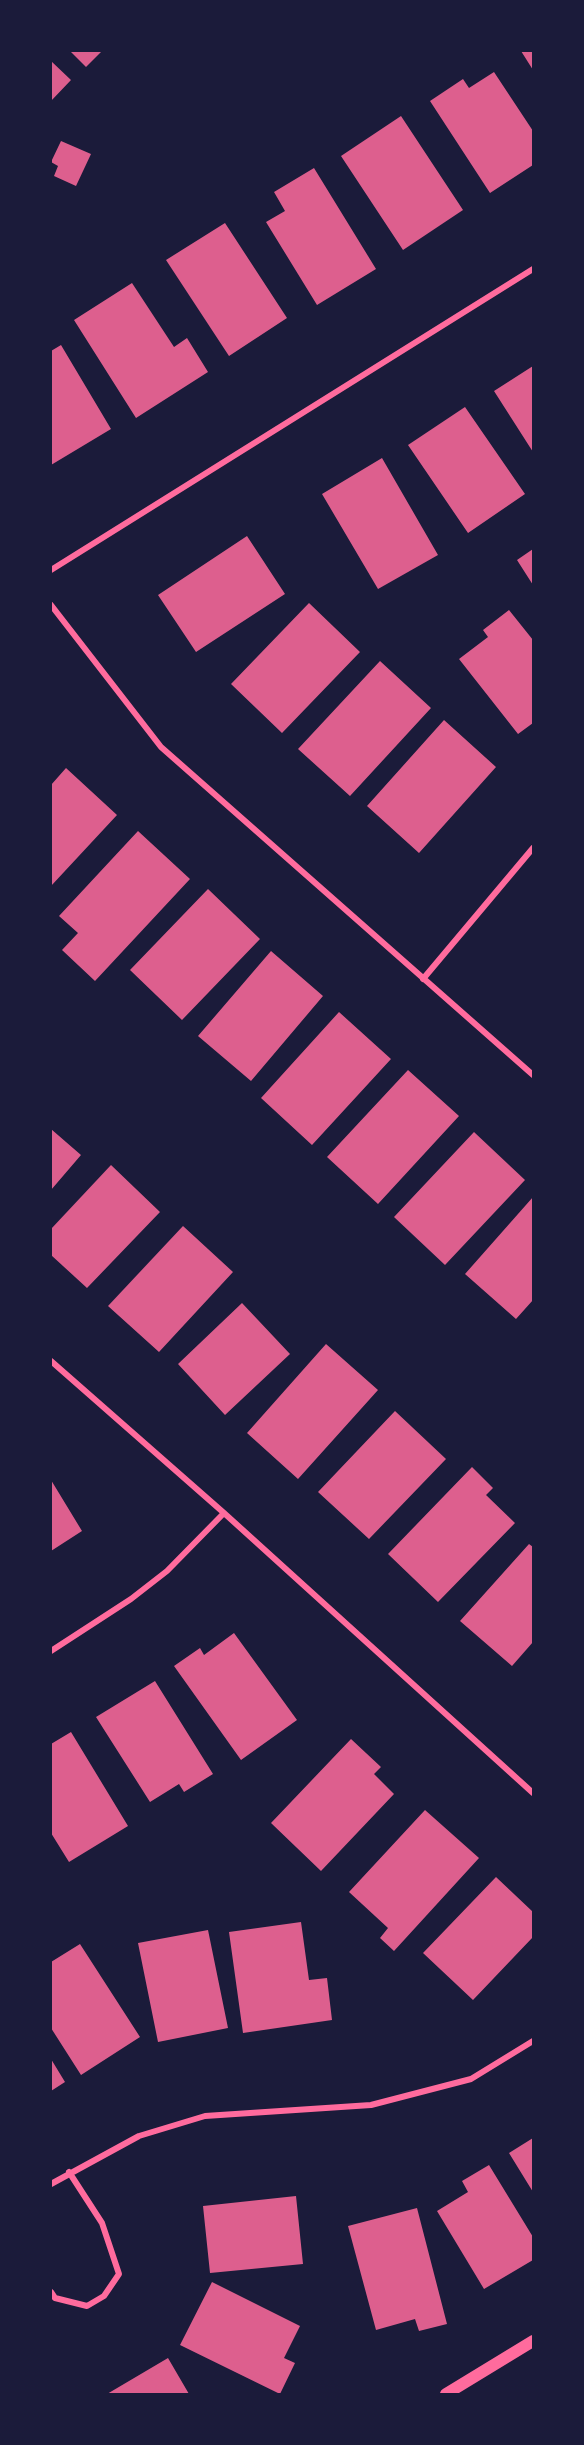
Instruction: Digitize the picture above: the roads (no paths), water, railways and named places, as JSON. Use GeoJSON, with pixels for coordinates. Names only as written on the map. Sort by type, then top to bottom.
{"type":"FeatureCollection","features":[{"type":"Feature","properties":{"kind":"main road"},"geometry":{"type":"LineString","coordinates":[[446,2394],[533,2341]]}},
{"type":"Feature","properties":{"kind":"street"},"geometry":{"type":"LineString","coordinates":[[51,570],[533,269]]}},
{"type":"Feature","properties":{"kind":"street"},"geometry":{"type":"LineString","coordinates":[[51,605],[161,747],[533,1075]]}},
{"type":"Feature","properties":{"kind":"street"},"geometry":{"type":"LineString","coordinates":[[423,979],[533,848]]}},
{"type":"Feature","properties":{"kind":"street"},"geometry":{"type":"LineString","coordinates":[[51,1361],[224,1513],[533,1793]]}},
{"type":"Feature","properties":{"kind":"street"},"geometry":{"type":"LineString","coordinates":[[51,1651],[131,1599],[166,1571],[224,1513]]}},
{"type":"Feature","properties":{"kind":"street"},"geometry":{"type":"LineString","coordinates":[[51,2184],[69,2172],[139,2136],[205,2116],[371,2106],[471,2079],[533,2041]]}},
{"type":"Feature","properties":{"kind":"street"},"geometry":{"type":"LineString","coordinates":[[51,2292],[55,2298],[87,2306],[104,2296],[119,2274],[102,2223],[69,2172]]}}]}
